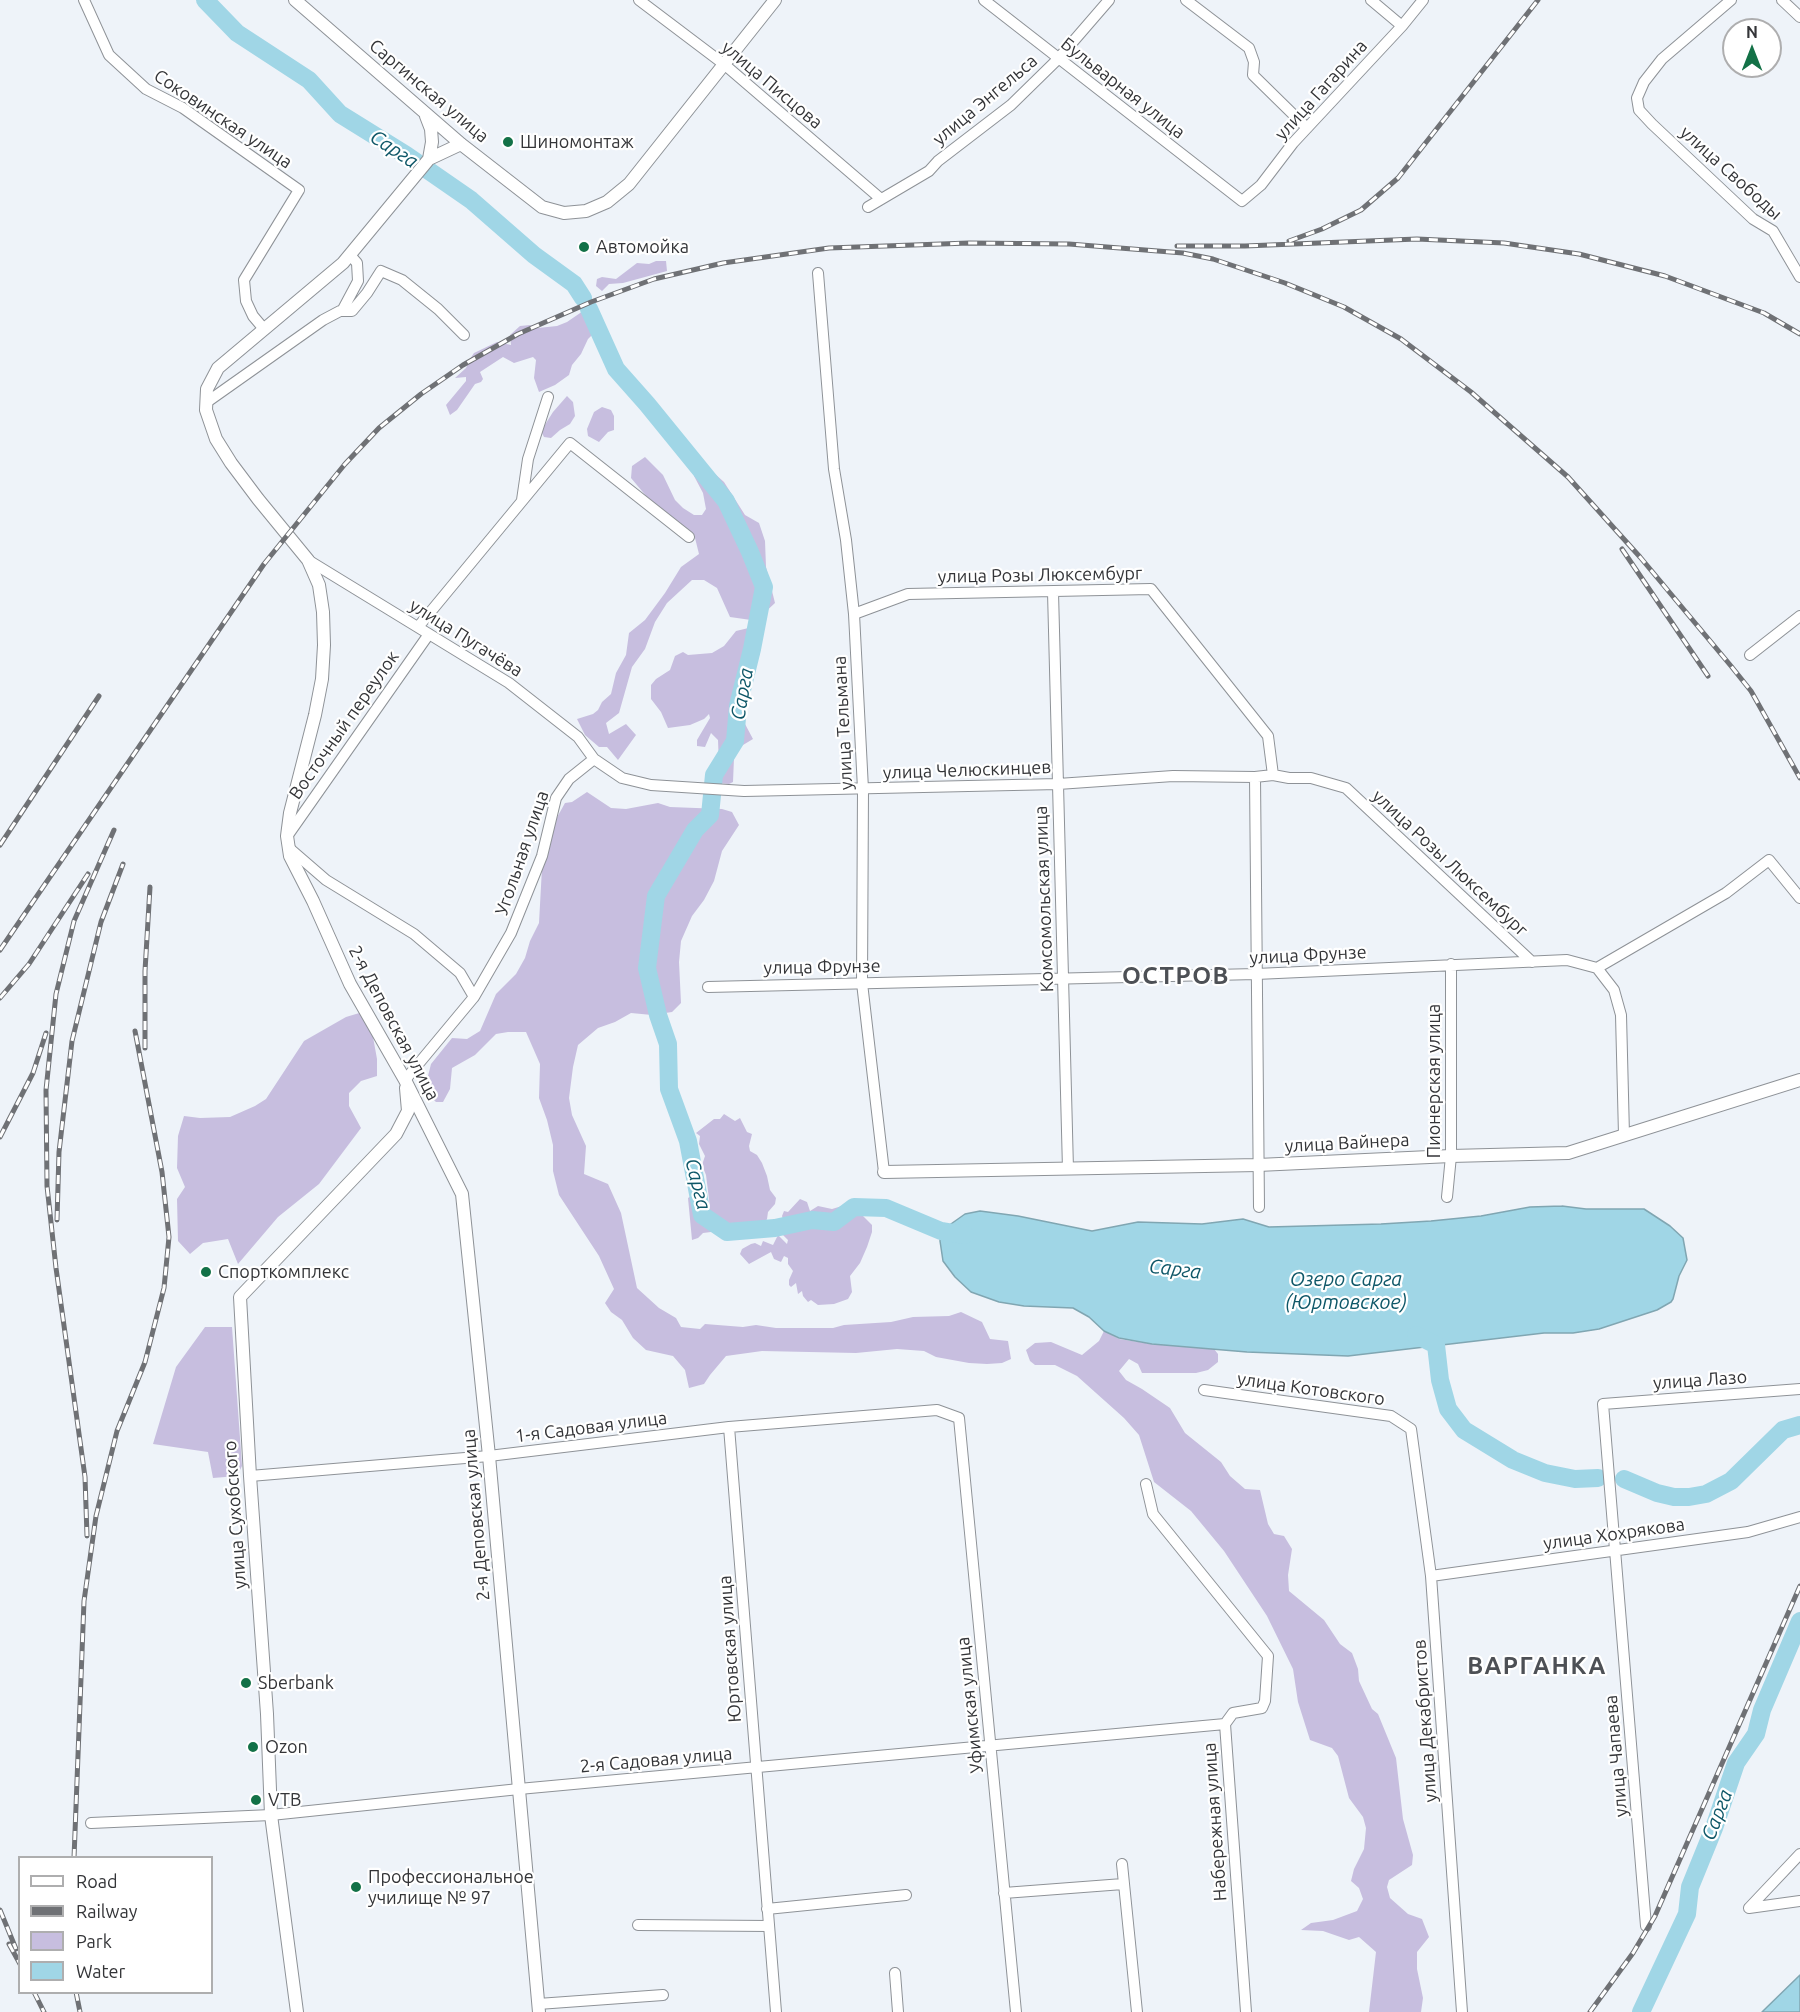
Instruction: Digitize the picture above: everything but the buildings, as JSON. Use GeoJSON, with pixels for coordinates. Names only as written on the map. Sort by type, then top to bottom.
{"type":"FeatureCollection","features":[{"type":"Feature","properties":{"kind":"street","name":"Соковинская улица"},"geometry":{"type":"LineString","coordinates":[[84,0],[110,55],[146,88],[183,108],[299,190],[244,280],[246,301],[253,316],[264,329]]}},
{"type":"Feature","properties":{"kind":"street","name":"улица Писцова"},"geometry":{"type":"LineString","coordinates":[[639,0],[725,65],[881,200]]}},
{"type":"Feature","properties":{"kind":"street"},"geometry":{"type":"LineString","coordinates":[[725,65],[775,0]]}},
{"type":"Feature","properties":{"kind":"street","name":"Бульварная улица"},"geometry":{"type":"LineString","coordinates":[[984,0],[1242,201]]}},
{"type":"Feature","properties":{"kind":"street","name":"улица Энгельса"},"geometry":{"type":"LineString","coordinates":[[868,207],[929,171],[938,161],[1011,105],[1059,59],[1109,0]]}},
{"type":"Feature","properties":{"kind":"street"},"geometry":{"type":"LineString","coordinates":[[1186,0],[1249,48],[1254,62],[1253,75],[1307,128]]}},
{"type":"Feature","properties":{"kind":"street"},"geometry":{"type":"LineString","coordinates":[[1371,0],[1402,26]]}},
{"type":"Feature","properties":{"kind":"street","name":"улица Гагарина"},"geometry":{"type":"LineString","coordinates":[[1242,201],[1262,185],[1293,142],[1402,26],[1423,0]]}},
{"type":"Feature","properties":{"kind":"street","name":"улица Свободы"},"geometry":{"type":"LineString","coordinates":[[1731,0],[1662,59],[1644,82],[1637,98],[1639,110],[1753,219],[1773,231],[1800,277]]}},
{"type":"Feature","properties":{"kind":"street"},"geometry":{"type":"LineString","coordinates":[[1782,0],[1800,17]]}},
{"type":"Feature","properties":{"kind":"street","name":"Саргинская улица"},"geometry":{"type":"LineString","coordinates":[[300,2],[461,144],[542,207],[564,213],[586,211],[607,202],[629,184],[725,65]]}},
{"type":"Feature","properties":{"kind":"street"},"geometry":{"type":"LineString","coordinates":[[424,113],[431,129],[432,142],[429,159]]}},
{"type":"Feature","properties":{"kind":"street"},"geometry":{"type":"LineString","coordinates":[[461,144],[429,159],[343,263],[218,368],[207,389],[206,410],[216,440],[258,499],[309,560],[319,585],[323,612],[323,667],[315,715],[290,813],[287,842],[326,880],[414,934],[460,973],[474,997]]}},
{"type":"Feature","properties":{"kind":"street"},"geometry":{"type":"LineString","coordinates":[[342,311],[358,281],[357,263],[350,255]]}},
{"type":"Feature","properties":{"kind":"street"},"geometry":{"type":"LineString","coordinates":[[207,402],[323,320],[342,311],[352,311],[381,271],[402,280],[438,309],[464,335]]}},
{"type":"Feature","properties":{"kind":"street","name":"улица Тельмана"},"geometry":{"type":"LineString","coordinates":[[818,273],[834,469],[846,540],[854,614],[863,789],[862,983],[884,1172]]}},
{"type":"Feature","properties":{"kind":"street"},"geometry":{"type":"LineString","coordinates":[[522,501],[528,459],[548,397]]}},
{"type":"Feature","properties":{"kind":"street"},"geometry":{"type":"LineString","coordinates":[[418,627],[570,443],[689,537]]}},
{"type":"Feature","properties":{"kind":"street","name":"улица Пугачёва"},"geometry":{"type":"LineString","coordinates":[[309,560],[509,683],[578,738],[594,759]]}},
{"type":"Feature","properties":{"kind":"street","name":"улица Розы Люксембург"},"geometry":{"type":"LineString","coordinates":[[854,614],[908,594],[1151,589],[1268,736],[1273,775]]}},
{"type":"Feature","properties":{"kind":"street","name":"Комсомольская улица"},"geometry":{"type":"LineString","coordinates":[[1053,592],[1068,1169]]}},
{"type":"Feature","properties":{"kind":"street"},"geometry":{"type":"LineString","coordinates":[[1750,655],[1800,616]]}},
{"type":"Feature","properties":{"kind":"street","name":"Восточный переулок"},"geometry":{"type":"LineString","coordinates":[[287,842],[429,633]]}},
{"type":"Feature","properties":{"kind":"street","name":"улица Челюскинцев"},"geometry":{"type":"LineString","coordinates":[[594,759],[622,778],[651,785],[730,791],[1058,784],[1173,776],[1254,777],[1273,775],[1311,778],[1346,788]]}},
{"type":"Feature","properties":{"kind":"street","name":"Угольная улица"},"geometry":{"type":"LineString","coordinates":[[405,1080],[474,997],[511,933],[542,856],[555,798],[569,779],[594,759]]}},
{"type":"Feature","properties":{"kind":"street"},"geometry":{"type":"LineString","coordinates":[[1254,777],[1259,1207]]}},
{"type":"Feature","properties":{"kind":"street","name":"улица Розы Люксембург"},"geometry":{"type":"LineString","coordinates":[[1346,788],[1532,962]]}},
{"type":"Feature","properties":{"kind":"street","name":"2-я Деповская улица"},"geometry":{"type":"LineString","coordinates":[[287,842],[290,856],[350,984],[405,1080],[462,1194],[489,1456],[539,2008]]}},
{"type":"Feature","properties":{"kind":"street"},"geometry":{"type":"LineString","coordinates":[[1624,1135],[1621,1015],[1614,990],[1597,968],[1726,892],[1769,860],[1800,898]]}},
{"type":"Feature","properties":{"kind":"street","name":"улица Фрунзе"},"geometry":{"type":"LineString","coordinates":[[708,987],[1256,974],[1566,960],[1597,968]]}},
{"type":"Feature","properties":{"kind":"street","name":"Пионерская улица"},"geometry":{"type":"LineString","coordinates":[[1447,1197],[1451,1156],[1451,964]]}},
{"type":"Feature","properties":{"kind":"street","name":"улица Сухобского"},"geometry":{"type":"LineString","coordinates":[[297,2012],[271,1815],[267,1714],[240,1297],[396,1134],[408,1111],[405,1080]]}},
{"type":"Feature","properties":{"kind":"street","name":"улица Вайнера"},"geometry":{"type":"LineString","coordinates":[[884,1172],[1258,1165],[1568,1153],[1800,1080]]}},
{"type":"Feature","properties":{"kind":"street","name":"улица Лазо"},"geometry":{"type":"LineString","coordinates":[[1603,1404],[1800,1389]]}},
{"type":"Feature","properties":{"kind":"street","name":"улица Котовского"},"geometry":{"type":"LineString","coordinates":[[1204,1390],[1391,1416],[1411,1429]]}},
{"type":"Feature","properties":{"kind":"street","name":"улица Чапаева"},"geometry":{"type":"LineString","coordinates":[[1603,1404],[1646,1926]]}},
{"type":"Feature","properties":{"kind":"street","name":"1-я Садовая улица"},"geometry":{"type":"LineString","coordinates":[[250,1476],[489,1456],[729,1427],[937,1410]]}},
{"type":"Feature","properties":{"kind":"street","name":"Уфимская улица"},"geometry":{"type":"LineString","coordinates":[[937,1410],[959,1418],[1016,2012]]}},
{"type":"Feature","properties":{"kind":"street","name":"Юртовская улица"},"geometry":{"type":"LineString","coordinates":[[729,1427],[776,2012]]}},
{"type":"Feature","properties":{"kind":"street","name":"улица Декабристов"},"geometry":{"type":"LineString","coordinates":[[1411,1429],[1431,1576],[1462,2012]]}},
{"type":"Feature","properties":{"kind":"street","name":"Набережная улица"},"geometry":{"type":"LineString","coordinates":[[1146,1484],[1153,1514],[1268,1656],[1265,1701],[1262,1708],[1233,1713],[1225,1724],[1246,2012]]}},
{"type":"Feature","properties":{"kind":"street","name":"улица Хохрякова"},"geometry":{"type":"LineString","coordinates":[[1431,1576],[1748,1532],[1800,1517]]}},
{"type":"Feature","properties":{"kind":"street","name":"2-я Садовая улица"},"geometry":{"type":"LineString","coordinates":[[91,1822],[271,1815],[519,1789],[1225,1724]]}},
{"type":"Feature","properties":{"kind":"street"},"geometry":{"type":"LineString","coordinates":[[1800,1854],[1749,1908],[1800,1901]]}},
{"type":"Feature","properties":{"kind":"street"},"geometry":{"type":"LineString","coordinates":[[1122,1864],[1137,2012]]}},
{"type":"Feature","properties":{"kind":"street"},"geometry":{"type":"LineString","coordinates":[[1004,1893],[1123,1884]]}},
{"type":"Feature","properties":{"kind":"street"},"geometry":{"type":"LineString","coordinates":[[767,1909],[906,1895]]}},
{"type":"Feature","properties":{"kind":"street"},"geometry":{"type":"LineString","coordinates":[[638,1925],[769,1926]]}},
{"type":"Feature","properties":{"kind":"street"},"geometry":{"type":"LineString","coordinates":[[895,1973],[898,2012]]}},
{"type":"Feature","properties":{"kind":"street"},"geometry":{"type":"LineString","coordinates":[[539,2008],[663,1995]]}},
{"type":"Feature","properties":{"kind":"green space"},"geometry":{"type":"Polygon","coordinates":[[[666,261],[667,271],[623,283],[609,284],[602,291],[596,286],[597,279],[602,277],[616,279],[637,263],[649,264],[666,261]]]}},
{"type":"Feature","properties":{"kind":"green space"},"geometry":{"type":"Polygon","coordinates":[[[586,309],[592,311],[601,326],[588,339],[581,354],[572,365],[569,375],[539,392],[534,378],[536,360],[533,357],[514,363],[503,357],[480,372],[483,379],[481,382],[475,384],[457,410],[450,415],[446,405],[466,381],[466,377],[455,378],[466,368],[474,353],[497,342],[511,345],[510,335],[520,326],[530,325],[538,328],[557,326],[586,309]]]}},
{"type":"Feature","properties":{"kind":"green space"},"geometry":{"type":"Polygon","coordinates":[[[567,396],[573,402],[575,416],[570,424],[551,438],[544,437],[541,431],[567,396]]]}},
{"type":"Feature","properties":{"kind":"green space"},"geometry":{"type":"Polygon","coordinates":[[[602,407],[611,410],[614,416],[614,430],[608,432],[599,442],[588,436],[587,429],[594,412],[602,407]]]}},
{"type":"Feature","properties":{"kind":"green space"},"geometry":{"type":"Polygon","coordinates":[[[645,457],[663,475],[675,500],[694,515],[702,515],[706,509],[703,493],[694,476],[702,469],[715,474],[724,482],[745,515],[759,523],[765,541],[766,567],[775,603],[761,616],[751,620],[730,617],[717,588],[704,580],[692,580],[667,603],[655,622],[645,649],[632,667],[619,713],[606,723],[609,734],[626,724],[636,735],[618,760],[607,747],[599,747],[585,735],[577,719],[593,714],[611,694],[616,673],[626,655],[629,633],[645,620],[681,567],[699,554],[694,534],[647,497],[631,478],[632,466],[645,457]]]}},
{"type":"Feature","properties":{"kind":"green space"},"geometry":{"type":"Polygon","coordinates":[[[757,626],[762,640],[759,656],[746,673],[748,690],[745,698],[735,701],[735,711],[753,739],[738,748],[734,758],[733,782],[719,783],[715,780],[714,775],[719,766],[718,740],[711,733],[705,747],[697,746],[697,740],[710,718],[709,714],[704,719],[690,725],[668,728],[661,712],[651,699],[651,685],[670,670],[675,656],[683,652],[688,655],[712,653],[724,646],[736,631],[757,626]]]}},
{"type":"Feature","properties":{"kind":"green space"},"geometry":{"type":"Polygon","coordinates":[[[587,792],[611,808],[626,809],[658,803],[670,807],[722,809],[732,812],[739,825],[722,851],[714,881],[692,916],[681,941],[679,962],[681,1003],[672,1012],[652,1015],[631,1013],[598,1028],[578,1045],[573,1067],[569,1098],[572,1115],[586,1146],[584,1174],[608,1184],[621,1213],[637,1288],[659,1308],[676,1318],[681,1327],[700,1329],[705,1324],[743,1327],[756,1325],[776,1328],[833,1328],[844,1325],[891,1322],[913,1317],[949,1316],[961,1312],[982,1322],[990,1339],[1008,1341],[1011,1359],[1002,1363],[969,1363],[936,1357],[924,1351],[897,1349],[856,1353],[762,1351],[726,1356],[704,1384],[689,1388],[685,1370],[673,1356],[646,1350],[633,1338],[622,1320],[611,1312],[605,1303],[614,1289],[599,1256],[559,1195],[553,1171],[553,1145],[539,1098],[540,1064],[526,1032],[496,1034],[475,1055],[452,1068],[450,1089],[443,1102],[436,1102],[430,1096],[426,1090],[426,1084],[431,1064],[452,1038],[467,1039],[480,1031],[496,994],[516,974],[525,958],[539,923],[542,868],[555,821],[565,803],[572,802],[587,792]]]}},
{"type":"Feature","properties":{"kind":"green space"},"geometry":{"type":"Polygon","coordinates":[[[366,1011],[363,1013],[373,1037],[377,1076],[361,1081],[349,1093],[349,1106],[361,1128],[319,1184],[278,1217],[238,1264],[228,1239],[203,1243],[190,1254],[178,1241],[177,1199],[185,1187],[177,1168],[178,1136],[184,1116],[230,1117],[255,1106],[266,1099],[304,1041],[346,1017],[366,1011]]]}},
{"type":"Feature","properties":{"kind":"green space"},"geometry":{"type":"Polygon","coordinates":[[[724,1114],[735,1121],[740,1118],[747,1132],[752,1134],[750,1151],[757,1155],[762,1163],[770,1190],[776,1198],[775,1204],[768,1212],[764,1225],[756,1227],[756,1236],[741,1236],[740,1226],[725,1223],[717,1225],[711,1232],[703,1233],[692,1240],[688,1198],[699,1191],[704,1204],[710,1207],[706,1175],[702,1165],[705,1156],[699,1144],[700,1136],[696,1133],[714,1119],[720,1119],[724,1114]]]}},
{"type":"Feature","properties":{"kind":"green space"},"geometry":{"type":"Polygon","coordinates":[[[800,1199],[807,1202],[810,1211],[818,1206],[832,1209],[842,1206],[854,1207],[872,1225],[867,1247],[860,1263],[850,1276],[852,1292],[848,1299],[834,1304],[818,1305],[811,1300],[808,1302],[802,1291],[798,1294],[796,1283],[791,1287],[789,1285],[793,1271],[788,1264],[788,1258],[784,1256],[781,1262],[774,1259],[771,1252],[749,1264],[740,1254],[742,1249],[751,1244],[761,1246],[763,1241],[773,1245],[778,1235],[787,1244],[788,1240],[783,1235],[785,1229],[782,1227],[784,1222],[782,1216],[784,1211],[788,1212],[800,1199]]]}},
{"type":"Feature","properties":{"kind":"green space"},"geometry":{"type":"Polygon","coordinates":[[[205,1327],[232,1327],[242,1466],[237,1476],[213,1478],[208,1452],[153,1444],[176,1367],[205,1327]]]}},
{"type":"Feature","properties":{"kind":"green space"},"geometry":{"type":"Polygon","coordinates":[[[1104,1331],[1119,1339],[1214,1349],[1218,1354],[1218,1362],[1208,1370],[1196,1373],[1142,1373],[1138,1364],[1129,1359],[1119,1371],[1126,1380],[1170,1408],[1185,1433],[1221,1462],[1230,1476],[1245,1489],[1260,1490],[1268,1524],[1274,1534],[1284,1536],[1292,1549],[1288,1575],[1289,1591],[1324,1620],[1340,1644],[1352,1653],[1358,1669],[1359,1681],[1372,1709],[1378,1714],[1396,1758],[1403,1819],[1413,1855],[1412,1865],[1389,1880],[1387,1887],[1390,1898],[1408,1914],[1422,1919],[1429,1937],[1417,1952],[1417,1969],[1423,1998],[1421,2012],[1369,2012],[1376,1952],[1359,1937],[1349,1940],[1323,1931],[1301,1930],[1311,1923],[1333,1920],[1357,1911],[1363,1899],[1359,1888],[1351,1881],[1364,1849],[1366,1828],[1363,1817],[1349,1798],[1338,1756],[1332,1748],[1310,1740],[1298,1702],[1293,1669],[1267,1616],[1224,1551],[1191,1511],[1154,1482],[1139,1435],[1124,1418],[1077,1376],[1055,1365],[1035,1365],[1030,1361],[1026,1350],[1035,1343],[1051,1342],[1082,1355],[1099,1341],[1104,1331]]]}},
{"type":"Feature","properties":{"kind":"water","name":"Озеро Сарга (Юртовское)"},"geometry":{"type":"Polygon","coordinates":[[[1562,1206],[1586,1209],[1644,1209],[1670,1226],[1683,1238],[1687,1260],[1671,1302],[1657,1310],[1599,1329],[1573,1333],[1544,1333],[1348,1356],[1247,1352],[1152,1344],[1119,1338],[1104,1331],[1089,1317],[1073,1308],[1024,1306],[999,1302],[971,1292],[955,1277],[943,1261],[940,1241],[941,1231],[965,1214],[980,1211],[1092,1231],[1138,1222],[1202,1224],[1243,1219],[1269,1227],[1381,1224],[1481,1216],[1530,1207],[1562,1206]]]}},
{"type":"Feature","properties":{"kind":"water"},"geometry":{"type":"Polygon","coordinates":[[[1800,1975],[1800,2012],[1762,2012],[1763,2011],[1800,1975]]]}},
{"type":"Feature","properties":{"kind":"waterway","name":"Сарга"},"geometry":{"type":"LineString","coordinates":[[205,0],[237,33],[309,80],[340,114],[406,155],[471,200],[534,255],[574,284],[583,298]]}},
{"type":"Feature","properties":{"kind":"waterway","name":"Сарга"},"geometry":{"type":"LineString","coordinates":[[589,309],[616,369],[726,501],[764,587],[738,706],[735,741],[714,775],[710,815],[695,830],[656,896],[647,968],[658,1015],[668,1044],[669,1089],[688,1141],[702,1215],[727,1232],[775,1228],[812,1220],[834,1222],[854,1207],[886,1208],[941,1231],[965,1235]]}},
{"type":"Feature","properties":{"kind":"waterway","name":"Сарга"},"geometry":{"type":"LineString","coordinates":[[1416,1335],[1436,1345],[1440,1380],[1448,1409],[1464,1430],[1513,1460],[1545,1473],[1575,1479],[1598,1478]]}},
{"type":"Feature","properties":{"kind":"waterway","name":"Сарга"},"geometry":{"type":"LineString","coordinates":[[1624,1479],[1657,1493],[1674,1497],[1706,1494],[1731,1481],[1783,1430],[1800,1425]]}},
{"type":"Feature","properties":{"kind":"waterway","name":"Сарга"},"geometry":{"type":"LineString","coordinates":[[1641,2012],[1687,1914],[1690,1887],[1714,1828],[1736,1763],[1756,1734],[1762,1710],[1800,1621]]}},
{"type":"Feature","properties":{"kind":"railway"},"geometry":{"type":"LineString","coordinates":[[1289,241],[1322,229],[1361,210],[1398,178],[1538,0]]}},
{"type":"Feature","properties":{"kind":"railway"},"geometry":{"type":"LineString","coordinates":[[1177,246],[1245,246],[1417,239],[1504,243],[1579,254],[1665,276],[1764,313],[1800,334]]}},
{"type":"Feature","properties":{"kind":"railway"},"geometry":{"type":"LineString","coordinates":[[0,950],[264,564],[345,464],[379,428],[421,394],[463,365],[518,334],[591,302],[654,279],[723,263],[829,248],[969,243],[1069,244],[1183,253],[1213,259],[1285,283],[1344,307],[1401,339],[1471,392],[1568,477],[1640,557],[1751,691],[1800,778]]}},
{"type":"Feature","properties":{"kind":"railway"},"geometry":{"type":"LineString","coordinates":[[1622,549],[1708,676]]}},
{"type":"Feature","properties":{"kind":"railway"},"geometry":{"type":"LineString","coordinates":[[0,845],[99,696]]}},
{"type":"Feature","properties":{"kind":"railway"},"geometry":{"type":"LineString","coordinates":[[87,1536],[85,1477],[47,1186],[46,1090],[56,994],[74,921],[114,830]]}},
{"type":"Feature","properties":{"kind":"railway"},"geometry":{"type":"LineString","coordinates":[[57,1220],[59,1152],[72,1041],[101,922],[123,864]]}},
{"type":"Feature","properties":{"kind":"railway"},"geometry":{"type":"LineString","coordinates":[[0,998],[29,964],[88,874]]}},
{"type":"Feature","properties":{"kind":"railway"},"geometry":{"type":"LineString","coordinates":[[145,1048],[145,971],[150,887]]}},
{"type":"Feature","properties":{"kind":"railway"},"geometry":{"type":"LineString","coordinates":[[74,1856],[84,1601],[96,1516],[117,1431],[145,1362],[164,1288],[169,1237],[162,1172],[135,1031]]}},
{"type":"Feature","properties":{"kind":"railway"},"geometry":{"type":"LineString","coordinates":[[0,1137],[33,1073],[46,1033]]}},
{"type":"Feature","properties":{"kind":"railway"},"geometry":{"type":"LineString","coordinates":[[1590,2012],[1633,1953],[1655,1916],[1800,1586]]}},
{"type":"Feature","properties":{"kind":"railway"},"geometry":{"type":"LineString","coordinates":[[0,1910],[16,1949]]}},
{"type":"Feature","properties":{"kind":"railway"},"geometry":{"type":"LineString","coordinates":[[9,1944],[18,1960]]}},
{"type":"Feature","properties":{"kind":"railway"},"geometry":{"type":"LineString","coordinates":[[35,1994],[44,2012]]}},
{"type":"Feature","properties":{"kind":"railway"},"geometry":{"type":"LineString","coordinates":[[76,1994],[80,2012]]}},
{"type":"Feature","properties":{"kind":"place","name":"Шиномонтаж"},"geometry":{"type":"Point","coordinates":[508,142]}},
{"type":"Feature","properties":{"kind":"place","name":"Автомойка"},"geometry":{"type":"Point","coordinates":[584,247]}},
{"type":"Feature","properties":{"kind":"place","name":"Спорткомплекс"},"geometry":{"type":"Point","coordinates":[206,1272]}},
{"type":"Feature","properties":{"kind":"place","name":"Sberbank"},"geometry":{"type":"Point","coordinates":[246,1683]}},
{"type":"Feature","properties":{"kind":"place","name":"Ozon"},"geometry":{"type":"Point","coordinates":[253,1747]}},
{"type":"Feature","properties":{"kind":"place","name":"VTB"},"geometry":{"type":"Point","coordinates":[256,1800]}},
{"type":"Feature","properties":{"kind":"place","name":"Профессиональное училище № 97"},"geometry":{"type":"Point","coordinates":[356,1887]}},
{"type":"Feature","properties":{"kind":"district","name":"ОСТРОВ"},"geometry":{"type":"Point","coordinates":[1176,976]}},
{"type":"Feature","properties":{"kind":"district","name":"ВАРГАНКА"},"geometry":{"type":"Point","coordinates":[1537,1666]}}]}
